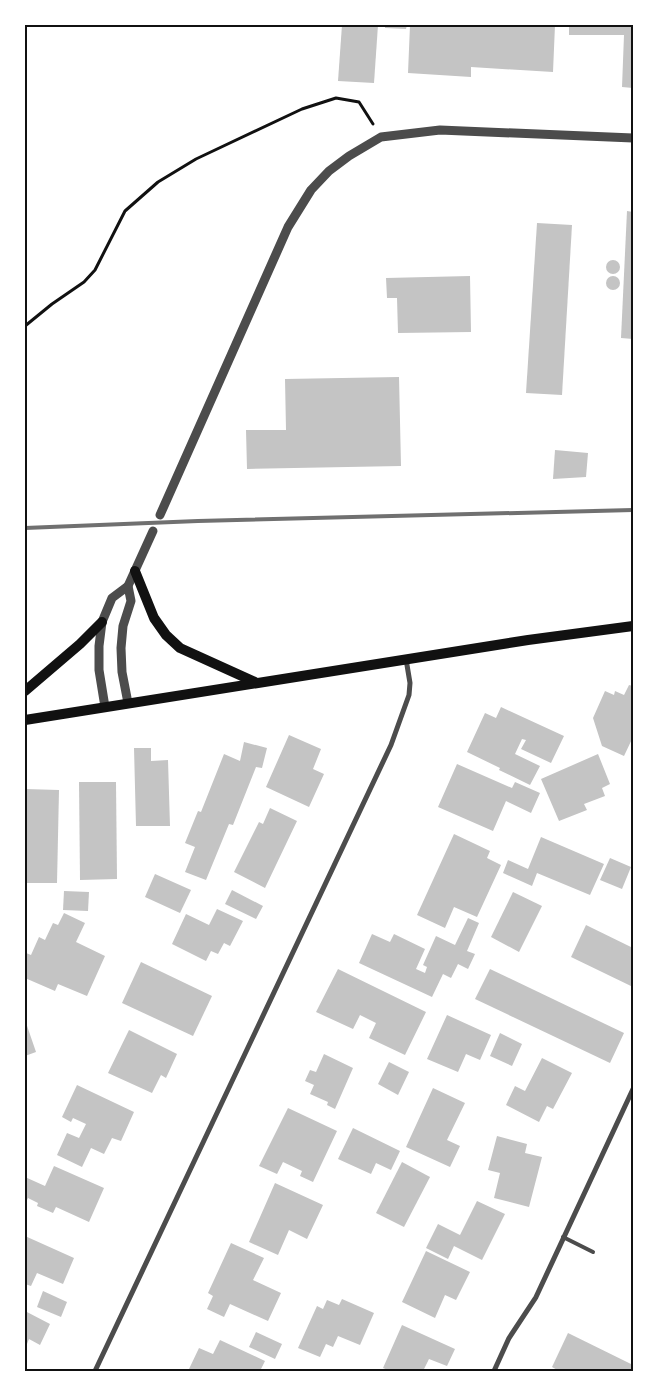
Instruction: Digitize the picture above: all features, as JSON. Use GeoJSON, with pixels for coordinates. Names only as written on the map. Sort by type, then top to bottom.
{"type":"FeatureCollection","features":[{"type":"Feature","properties":{"kind":"main road"},"geometry":{"type":"LineString","coordinates":[[135,571],[154,618],[166,635],[180,648],[256,682]]}},
{"type":"Feature","properties":{"kind":"main road"},"geometry":{"type":"LineString","coordinates":[[25,691],[80,644],[102,622]]}},
{"type":"Feature","properties":{"kind":"main road"},"geometry":{"type":"LineString","coordinates":[[25,720],[256,682],[633,626]]}},
{"type":"Feature","properties":{"kind":"street"},"geometry":{"type":"LineString","coordinates":[[160,515],[288,227],[311,190],[328,171],[381,137],[440,130],[633,138]]}},
{"type":"Feature","properties":{"kind":"street"},"geometry":{"type":"LineString","coordinates":[[105,707],[99,670],[102,622],[112,598],[128,586],[153,531]]}},
{"type":"Feature","properties":{"kind":"street"},"geometry":{"type":"LineString","coordinates":[[128,586],[131,601],[123,626],[121,648],[122,672],[128,703]]}},
{"type":"Feature","properties":{"kind":"street"},"geometry":{"type":"LineString","coordinates":[[95,1371],[391,744],[409,695],[410,683],[406,659]]}},
{"type":"Feature","properties":{"kind":"street"},"geometry":{"type":"LineString","coordinates":[[494,1371],[509,1338],[536,1297],[633,1089]]}},
{"type":"Feature","properties":{"kind":"lane"},"geometry":{"type":"LineString","coordinates":[[563,1237],[593,1252]]}},
{"type":"Feature","properties":{"kind":"path"},"geometry":{"type":"LineString","coordinates":[[25,326],[84,282],[95,270],[125,211],[158,182],[196,159],[302,109],[336,98],[359,102],[381,137]]}},
{"type":"Feature","properties":{"kind":"building"},"geometry":{"type":"Polygon","coordinates":[[[82,25],[98,25],[98,27],[82,27],[82,25]]]}},
{"type":"Feature","properties":{"kind":"building"},"geometry":{"type":"Polygon","coordinates":[[[342,25],[378,25],[374,83],[338,81],[342,25]]]}},
{"type":"Feature","properties":{"kind":"building"},"geometry":{"type":"Polygon","coordinates":[[[385,25],[407,25],[406,29],[385,28],[385,25]]]}},
{"type":"Feature","properties":{"kind":"building"},"geometry":{"type":"Polygon","coordinates":[[[410,25],[555,25],[553,72],[471,67],[471,77],[408,73],[410,25]]]}},
{"type":"Feature","properties":{"kind":"building"},"geometry":{"type":"Polygon","coordinates":[[[569,25],[633,25],[633,88],[622,87],[624,35],[569,35],[569,25]]]}},
{"type":"Feature","properties":{"kind":"building"},"geometry":{"type":"Polygon","coordinates":[[[627,211],[633,212],[633,339],[621,338],[627,211]]]}},
{"type":"Feature","properties":{"kind":"building"},"geometry":{"type":"Polygon","coordinates":[[[537,223],[572,225],[562,395],[526,393],[537,223]]]}},
{"type":"Feature","properties":{"kind":"building"},"geometry":{"type":"Polygon","coordinates":[[[613,260],[618,262],[620,267],[618,272],[613,274],[608,272],[606,267],[608,262],[613,260]]]}},
{"type":"Feature","properties":{"kind":"building"},"geometry":{"type":"Polygon","coordinates":[[[470,276],[471,332],[398,333],[397,298],[387,298],[386,278],[470,276]]]}},
{"type":"Feature","properties":{"kind":"building"},"geometry":{"type":"Polygon","coordinates":[[[613,276],[618,278],[620,283],[618,288],[613,290],[608,288],[606,283],[608,278],[613,276]]]}},
{"type":"Feature","properties":{"kind":"building"},"geometry":{"type":"Polygon","coordinates":[[[399,377],[401,466],[247,469],[246,430],[286,430],[285,379],[399,377]]]}},
{"type":"Feature","properties":{"kind":"building"},"geometry":{"type":"Polygon","coordinates":[[[555,450],[588,453],[586,477],[553,479],[555,450]]]}},
{"type":"Feature","properties":{"kind":"building"},"geometry":{"type":"Polygon","coordinates":[[[629,685],[633,686],[633,737],[624,756],[602,746],[593,718],[605,691],[614,695],[615,691],[624,695],[629,685]]]}},
{"type":"Feature","properties":{"kind":"building"},"geometry":{"type":"Polygon","coordinates":[[[501,707],[564,736],[551,763],[521,749],[526,740],[522,739],[515,754],[540,766],[530,785],[467,752],[485,713],[496,718],[501,707]]]}},
{"type":"Feature","properties":{"kind":"building"},"geometry":{"type":"Polygon","coordinates":[[[289,735],[321,749],[313,769],[324,774],[309,807],[266,787],[289,735]]]}},
{"type":"Feature","properties":{"kind":"building"},"geometry":{"type":"Polygon","coordinates":[[[244,742],[267,748],[262,768],[256,767],[233,825],[229,824],[206,880],[185,872],[195,847],[185,843],[198,811],[201,812],[224,754],[240,761],[244,742]]]}},
{"type":"Feature","properties":{"kind":"building"},"geometry":{"type":"Polygon","coordinates":[[[134,748],[151,748],[151,761],[168,760],[170,826],[136,826],[134,748]]]}},
{"type":"Feature","properties":{"kind":"building"},"geometry":{"type":"Polygon","coordinates":[[[598,754],[610,784],[602,788],[605,796],[584,804],[587,810],[559,821],[541,779],[598,754]]]}},
{"type":"Feature","properties":{"kind":"building"},"geometry":{"type":"Polygon","coordinates":[[[457,764],[512,788],[515,782],[540,793],[531,813],[506,801],[493,831],[438,807],[457,764]]]}},
{"type":"Feature","properties":{"kind":"building"},"geometry":{"type":"Polygon","coordinates":[[[79,782],[116,782],[117,879],[80,880],[79,782]]]}},
{"type":"Feature","properties":{"kind":"building"},"geometry":{"type":"Polygon","coordinates":[[[25,789],[59,790],[57,883],[25,883],[25,789]]]}},
{"type":"Feature","properties":{"kind":"building"},"geometry":{"type":"Polygon","coordinates":[[[270,808],[297,821],[265,888],[234,872],[259,822],[263,824],[270,808]]]}},
{"type":"Feature","properties":{"kind":"building"},"geometry":{"type":"Polygon","coordinates":[[[454,834],[490,851],[487,858],[501,865],[477,917],[454,907],[445,928],[417,915],[454,834]]]}},
{"type":"Feature","properties":{"kind":"building"},"geometry":{"type":"Polygon","coordinates":[[[541,837],[604,864],[590,895],[537,873],[532,886],[503,873],[508,860],[528,869],[541,837]]]}},
{"type":"Feature","properties":{"kind":"building"},"geometry":{"type":"Polygon","coordinates":[[[610,858],[631,867],[622,889],[600,880],[610,858]]]}},
{"type":"Feature","properties":{"kind":"building"},"geometry":{"type":"Polygon","coordinates":[[[155,874],[191,890],[180,913],[145,897],[155,874]]]}},
{"type":"Feature","properties":{"kind":"building"},"geometry":{"type":"Polygon","coordinates":[[[232,890],[263,906],[256,919],[225,904],[232,890]]]}},
{"type":"Feature","properties":{"kind":"building"},"geometry":{"type":"Polygon","coordinates":[[[64,891],[89,892],[88,911],[63,910],[64,891]]]}},
{"type":"Feature","properties":{"kind":"building"},"geometry":{"type":"Polygon","coordinates":[[[513,892],[542,906],[519,952],[491,937],[513,892]]]}},
{"type":"Feature","properties":{"kind":"building"},"geometry":{"type":"Polygon","coordinates":[[[217,909],[243,921],[230,946],[224,943],[218,954],[211,951],[206,961],[172,944],[186,914],[209,925],[217,909]]]}},
{"type":"Feature","properties":{"kind":"building"},"geometry":{"type":"Polygon","coordinates":[[[64,913],[85,923],[76,942],[105,956],[87,996],[58,984],[55,991],[25,978],[26,953],[31,955],[39,937],[45,940],[53,923],[58,925],[64,913]]]}},
{"type":"Feature","properties":{"kind":"building"},"geometry":{"type":"Polygon","coordinates":[[[468,918],[479,923],[467,951],[475,954],[468,969],[458,964],[451,978],[443,974],[432,997],[359,963],[372,934],[390,942],[394,934],[425,949],[416,969],[425,973],[427,967],[423,965],[436,936],[455,945],[468,918]]]}},
{"type":"Feature","properties":{"kind":"building"},"geometry":{"type":"Polygon","coordinates":[[[586,925],[633,948],[633,987],[571,957],[586,925]]]}},
{"type":"Feature","properties":{"kind":"building"},"geometry":{"type":"Polygon","coordinates":[[[141,962],[212,996],[193,1036],[122,1003],[141,962]]]}},
{"type":"Feature","properties":{"kind":"building"},"geometry":{"type":"Polygon","coordinates":[[[338,969],[426,1012],[405,1055],[369,1038],[376,1023],[360,1015],[353,1029],[316,1012],[338,969]]]}},
{"type":"Feature","properties":{"kind":"building"},"geometry":{"type":"Polygon","coordinates":[[[490,969],[624,1033],[610,1063],[475,999],[490,969]]]}},
{"type":"Feature","properties":{"kind":"building"},"geometry":{"type":"Polygon","coordinates":[[[447,1015],[491,1035],[480,1060],[466,1054],[458,1072],[427,1059],[447,1015]]]}},
{"type":"Feature","properties":{"kind":"building"},"geometry":{"type":"Polygon","coordinates":[[[25,1020],[36,1052],[25,1056],[25,1020]]]}},
{"type":"Feature","properties":{"kind":"building"},"geometry":{"type":"Polygon","coordinates":[[[129,1030],[177,1054],[166,1078],[161,1075],[152,1093],[108,1073],[129,1030]]]}},
{"type":"Feature","properties":{"kind":"building"},"geometry":{"type":"Polygon","coordinates":[[[500,1033],[522,1044],[512,1066],[490,1056],[500,1033]]]}},
{"type":"Feature","properties":{"kind":"building"},"geometry":{"type":"Polygon","coordinates":[[[324,1054],[353,1068],[335,1109],[327,1105],[328,1102],[310,1094],[314,1085],[305,1081],[310,1070],[316,1072],[324,1054]]]}},
{"type":"Feature","properties":{"kind":"building"},"geometry":{"type":"Polygon","coordinates":[[[542,1058],[572,1073],[553,1109],[547,1106],[539,1122],[506,1105],[515,1086],[525,1091],[542,1058]]]}},
{"type":"Feature","properties":{"kind":"building"},"geometry":{"type":"Polygon","coordinates":[[[389,1062],[409,1072],[398,1095],[378,1084],[389,1062]]]}},
{"type":"Feature","properties":{"kind":"building"},"geometry":{"type":"Polygon","coordinates":[[[77,1085],[134,1112],[121,1141],[112,1138],[104,1154],[91,1148],[82,1167],[57,1155],[67,1133],[79,1138],[86,1124],[73,1118],[71,1122],[62,1117],[77,1085]]]}},
{"type":"Feature","properties":{"kind":"building"},"geometry":{"type":"Polygon","coordinates":[[[433,1088],[465,1103],[447,1140],[460,1146],[450,1167],[406,1147],[433,1088]]]}},
{"type":"Feature","properties":{"kind":"building"},"geometry":{"type":"Polygon","coordinates":[[[288,1108],[337,1131],[313,1182],[300,1176],[302,1171],[283,1162],[277,1174],[259,1166],[288,1108]]]}},
{"type":"Feature","properties":{"kind":"building"},"geometry":{"type":"Polygon","coordinates":[[[353,1128],[400,1151],[391,1170],[376,1163],[371,1174],[338,1159],[353,1128]]]}},
{"type":"Feature","properties":{"kind":"building"},"geometry":{"type":"Polygon","coordinates":[[[497,1136],[527,1144],[525,1153],[542,1157],[529,1207],[494,1198],[500,1173],[488,1170],[497,1136]]]}},
{"type":"Feature","properties":{"kind":"building"},"geometry":{"type":"Polygon","coordinates":[[[402,1162],[430,1177],[404,1227],[376,1213],[402,1162]]]}},
{"type":"Feature","properties":{"kind":"building"},"geometry":{"type":"Polygon","coordinates":[[[54,1166],[104,1188],[89,1222],[56,1207],[53,1213],[37,1206],[38,1203],[28,1198],[25,1204],[25,1177],[45,1186],[54,1166]]]}},
{"type":"Feature","properties":{"kind":"building"},"geometry":{"type":"Polygon","coordinates":[[[275,1183],[323,1205],[307,1239],[289,1230],[278,1255],[249,1242],[275,1183]]]}},
{"type":"Feature","properties":{"kind":"building"},"geometry":{"type":"Polygon","coordinates":[[[477,1201],[505,1214],[482,1260],[454,1246],[448,1259],[426,1248],[438,1224],[460,1235],[477,1201]]]}},
{"type":"Feature","properties":{"kind":"building"},"geometry":{"type":"Polygon","coordinates":[[[25,1236],[74,1258],[63,1284],[37,1273],[31,1286],[25,1284],[25,1236]]]}},
{"type":"Feature","properties":{"kind":"building"},"geometry":{"type":"Polygon","coordinates":[[[231,1243],[264,1258],[253,1280],[281,1293],[268,1321],[230,1304],[224,1317],[207,1309],[213,1296],[208,1293],[231,1243]]]}},
{"type":"Feature","properties":{"kind":"building"},"geometry":{"type":"Polygon","coordinates":[[[426,1251],[470,1272],[456,1300],[445,1295],[435,1318],[402,1302],[426,1251]]]}},
{"type":"Feature","properties":{"kind":"building"},"geometry":{"type":"Polygon","coordinates":[[[43,1291],[67,1302],[61,1317],[37,1307],[43,1291]]]}},
{"type":"Feature","properties":{"kind":"building"},"geometry":{"type":"Polygon","coordinates":[[[342,1299],[374,1313],[360,1345],[338,1336],[333,1347],[326,1344],[320,1357],[298,1348],[317,1306],[323,1309],[327,1300],[339,1305],[342,1299]]]}},
{"type":"Feature","properties":{"kind":"building"},"geometry":{"type":"Polygon","coordinates":[[[25,1311],[50,1324],[40,1345],[29,1339],[27,1344],[25,1344],[25,1311]]]}},
{"type":"Feature","properties":{"kind":"building"},"geometry":{"type":"Polygon","coordinates":[[[402,1325],[455,1349],[447,1366],[429,1359],[423,1371],[390,1371],[383,1368],[402,1325]]]}},
{"type":"Feature","properties":{"kind":"building"},"geometry":{"type":"Polygon","coordinates":[[[256,1332],[282,1344],[275,1359],[249,1347],[256,1332]]]}},
{"type":"Feature","properties":{"kind":"building"},"geometry":{"type":"Polygon","coordinates":[[[568,1333],[633,1365],[633,1371],[559,1371],[552,1367],[568,1333]]]}},
{"type":"Feature","properties":{"kind":"building"},"geometry":{"type":"Polygon","coordinates":[[[220,1340],[265,1361],[260,1371],[193,1371],[189,1369],[199,1348],[213,1354],[220,1340]]]}},
{"type":"Feature","properties":{"kind":"railway"},"geometry":{"type":"LineString","coordinates":[[25,528],[198,521],[633,510]]}}]}
